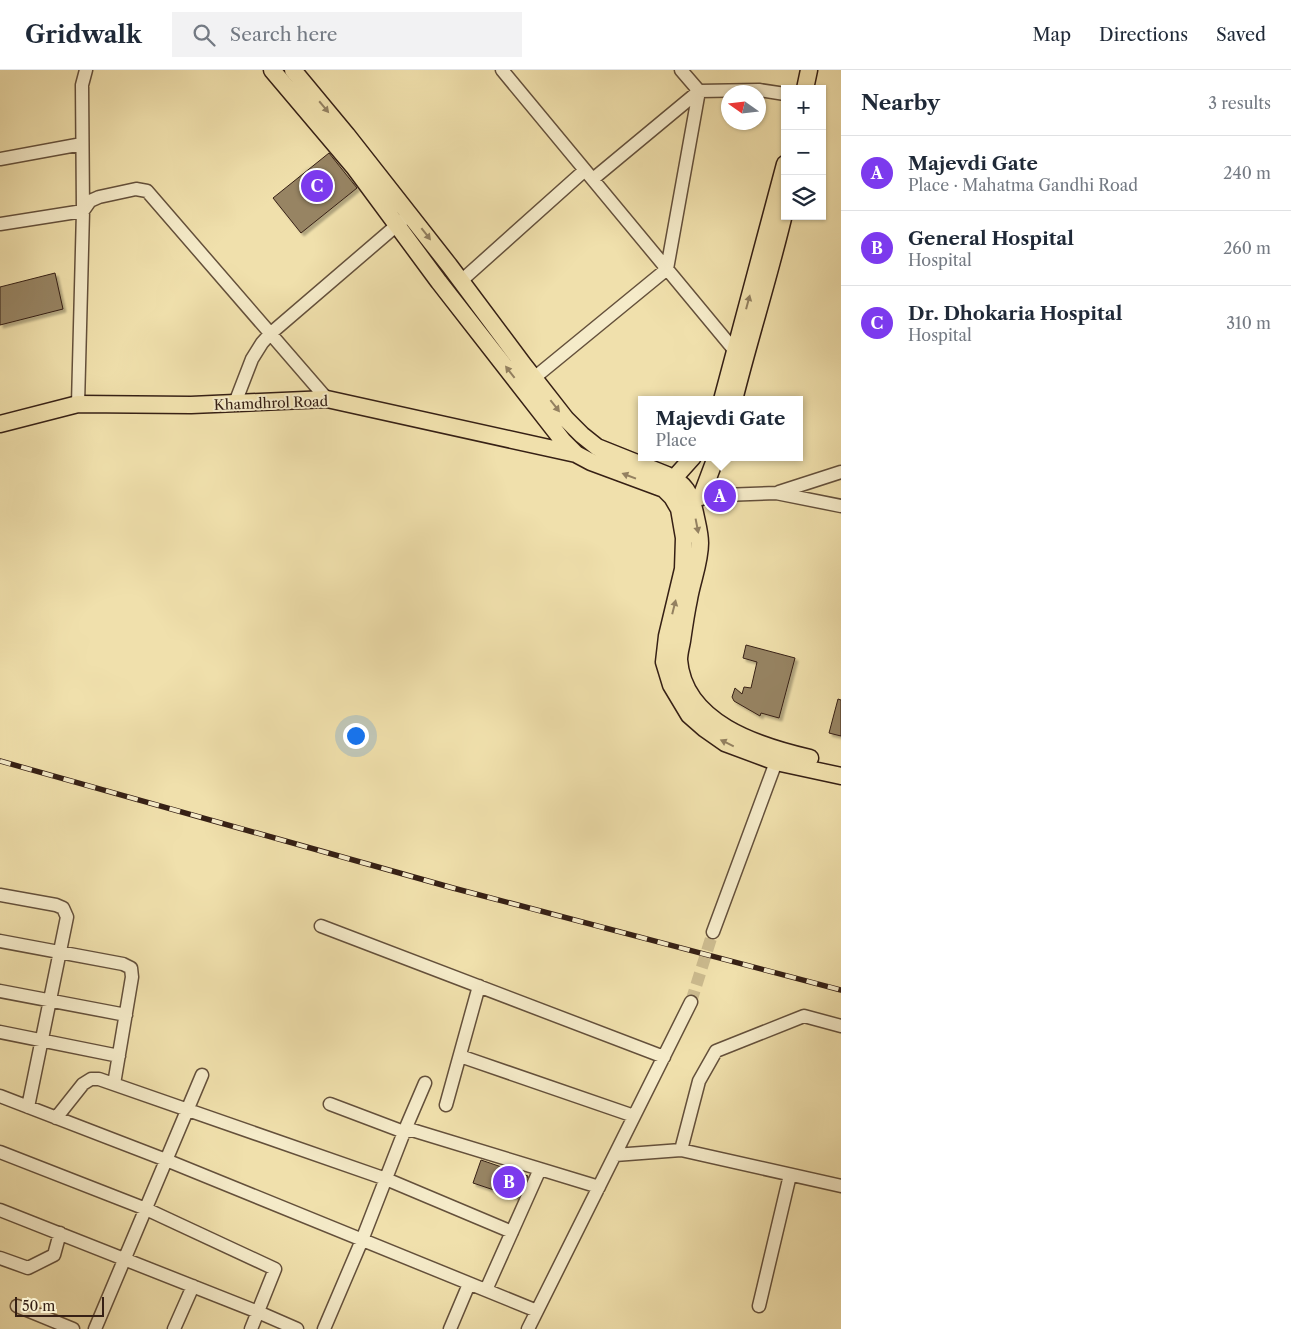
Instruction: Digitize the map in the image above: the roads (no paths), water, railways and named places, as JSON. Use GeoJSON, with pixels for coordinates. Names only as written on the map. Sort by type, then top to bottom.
{"type":"FeatureCollection","features":[{"type":"Feature","properties":{"kind":"main road"},"geometry":{"type":"LineString","coordinates":[[272,70],[354,167],[439,282],[563,441],[576,454],[591,462],[670,488],[683,486],[696,496]]}},
{"type":"Feature","properties":{"kind":"main road"},"geometry":{"type":"LineString","coordinates":[[293,70],[410,214],[566,420],[597,447],[655,469],[670,488],[678,509],[684,538],[683,569],[667,636],[664,662],[671,684],[689,715],[705,730],[725,743],[776,762],[841,776]]}},
{"type":"Feature","properties":{"kind":"main road"},"geometry":{"type":"LineString","coordinates":[[806,85],[809,70]]}},
{"type":"Feature","properties":{"kind":"main road"},"geometry":{"type":"LineString","coordinates":[[815,85],[818,70]]}},
{"type":"Feature","properties":{"kind":"main road"},"geometry":{"type":"LineString","coordinates":[[723,396],[782,175]]}},
{"type":"Feature","properties":{"kind":"main road"},"geometry":{"type":"LineString","coordinates":[[735,396],[783,220]]}},
{"type":"Feature","properties":{"kind":"main road","name":"Khamdhrol Road"},"geometry":{"type":"LineString","coordinates":[[0,424],[78,404],[191,405],[327,400],[576,454]]}},
{"type":"Feature","properties":{"kind":"main road"},"geometry":{"type":"LineString","coordinates":[[576,454],[597,447]]}},
{"type":"Feature","properties":{"kind":"main road"},"geometry":{"type":"LineString","coordinates":[[670,488],[690,461]]}},
{"type":"Feature","properties":{"kind":"main road"},"geometry":{"type":"LineString","coordinates":[[714,461],[696,496],[700,542],[699,555],[679,658],[681,674],[688,691],[718,723],[737,734],[764,746],[841,766]]}},
{"type":"Feature","properties":{"kind":"street"},"geometry":{"type":"LineString","coordinates":[[78,404],[83,211],[82,84],[86,70]]}},
{"type":"Feature","properties":{"kind":"street"},"geometry":{"type":"LineString","coordinates":[[502,70],[735,351]]}},
{"type":"Feature","properties":{"kind":"street"},"geometry":{"type":"LineString","coordinates":[[681,70],[699,91]]}},
{"type":"Feature","properties":{"kind":"street"},"geometry":{"type":"LineString","coordinates":[[461,281],[589,175],[699,91],[759,90],[781,93]]}},
{"type":"Feature","properties":{"kind":"street"},"geometry":{"type":"LineString","coordinates":[[534,378],[667,269],[699,91]]}},
{"type":"Feature","properties":{"kind":"street"},"geometry":{"type":"LineString","coordinates":[[0,159],[82,144]]}},
{"type":"Feature","properties":{"kind":"street"},"geometry":{"type":"LineString","coordinates":[[0,224],[83,211],[90,201],[99,197],[136,189],[147,191],[327,400]]}},
{"type":"Feature","properties":{"kind":"street"},"geometry":{"type":"LineString","coordinates":[[234,403],[252,359],[270,334],[410,214]]}},
{"type":"Feature","properties":{"kind":"street"},"geometry":{"type":"LineString","coordinates":[[776,493],[841,472]]}},
{"type":"Feature","properties":{"kind":"street"},"geometry":{"type":"LineString","coordinates":[[696,496],[776,493],[841,506]]}},
{"type":"Feature","properties":{"kind":"street"},"geometry":{"type":"LineString","coordinates":[[714,932],[776,762]]}},
{"type":"Feature","properties":{"kind":"street"},"geometry":{"type":"LineString","coordinates":[[0,895],[56,905],[63,908],[67,917],[28,1107]]}},
{"type":"Feature","properties":{"kind":"street"},"geometry":{"type":"LineString","coordinates":[[321,926],[664,1057]]}},
{"type":"Feature","properties":{"kind":"street"},"geometry":{"type":"LineString","coordinates":[[0,941],[123,964],[131,968],[132,977],[114,1084]]}},
{"type":"Feature","properties":{"kind":"street"},"geometry":{"type":"LineString","coordinates":[[446,1105],[479,986]]}},
{"type":"Feature","properties":{"kind":"street"},"geometry":{"type":"LineString","coordinates":[[0,991],[126,1015]]}},
{"type":"Feature","properties":{"kind":"street"},"geometry":{"type":"LineString","coordinates":[[533,1328],[537,1311],[691,1002]]}},
{"type":"Feature","properties":{"kind":"street"},"geometry":{"type":"LineString","coordinates":[[681,1150],[699,1081],[716,1051],[804,1016],[841,1026]]}},
{"type":"Feature","properties":{"kind":"street"},"geometry":{"type":"LineString","coordinates":[[0,1032],[119,1056]]}},
{"type":"Feature","properties":{"kind":"street"},"geometry":{"type":"LineString","coordinates":[[460,1056],[634,1116]]}},
{"type":"Feature","properties":{"kind":"street"},"geometry":{"type":"LineString","coordinates":[[96,1329],[202,1075]]}},
{"type":"Feature","properties":{"kind":"street"},"geometry":{"type":"LineString","coordinates":[[56,1118],[83,1084],[92,1079],[99,1079],[386,1179],[512,1232]]}},
{"type":"Feature","properties":{"kind":"street"},"geometry":{"type":"LineString","coordinates":[[324,1329],[425,1083]]}},
{"type":"Feature","properties":{"kind":"street"},"geometry":{"type":"LineString","coordinates":[[0,1096],[166,1160],[537,1311]]}},
{"type":"Feature","properties":{"kind":"street"},"geometry":{"type":"LineString","coordinates":[[330,1104],[404,1132],[412,1130],[599,1187]]}},
{"type":"Feature","properties":{"kind":"street"},"geometry":{"type":"LineString","coordinates":[[615,1154],[681,1150],[841,1186]]}},
{"type":"Feature","properties":{"kind":"street"},"geometry":{"type":"LineString","coordinates":[[0,1152],[146,1210],[275,1269],[251,1329]]}},
{"type":"Feature","properties":{"kind":"street"},"geometry":{"type":"LineString","coordinates":[[486,1290],[540,1169]]}},
{"type":"Feature","properties":{"kind":"street"},"geometry":{"type":"LineString","coordinates":[[759,1306],[790,1175]]}},
{"type":"Feature","properties":{"kind":"street"},"geometry":{"type":"LineString","coordinates":[[0,1210],[297,1329]]}},
{"type":"Feature","properties":{"kind":"street"},"geometry":{"type":"LineString","coordinates":[[0,1258],[28,1268],[54,1255],[60,1233]]}},
{"type":"Feature","properties":{"kind":"street"},"geometry":{"type":"LineString","coordinates":[[450,1329],[469,1284]]}},
{"type":"Feature","properties":{"kind":"street"},"geometry":{"type":"LineString","coordinates":[[174,1329],[193,1286]]}},
{"type":"Feature","properties":{"kind":"street"},"geometry":{"type":"LineString","coordinates":[[17,1306],[73,1329]]}},
{"type":"Feature","properties":{"kind":"tunnel"},"geometry":{"type":"LineString","coordinates":[[691,1002],[713,932]]}},
{"type":"Feature","properties":{"kind":"railway"},"geometry":{"type":"LineString","coordinates":[[0,761],[453,888],[841,990]]}},
{"type":"Feature","properties":{"kind":"place","name":"Dr. Dhokaria Hospital"},"geometry":{"type":"Point","coordinates":[317,186]}},
{"type":"Feature","properties":{"kind":"place","name":"Majevdi Gate"},"geometry":{"type":"Point","coordinates":[720,496]}},
{"type":"Feature","properties":{"kind":"place","name":"General Hospital"},"geometry":{"type":"Point","coordinates":[509,1182]}}]}
